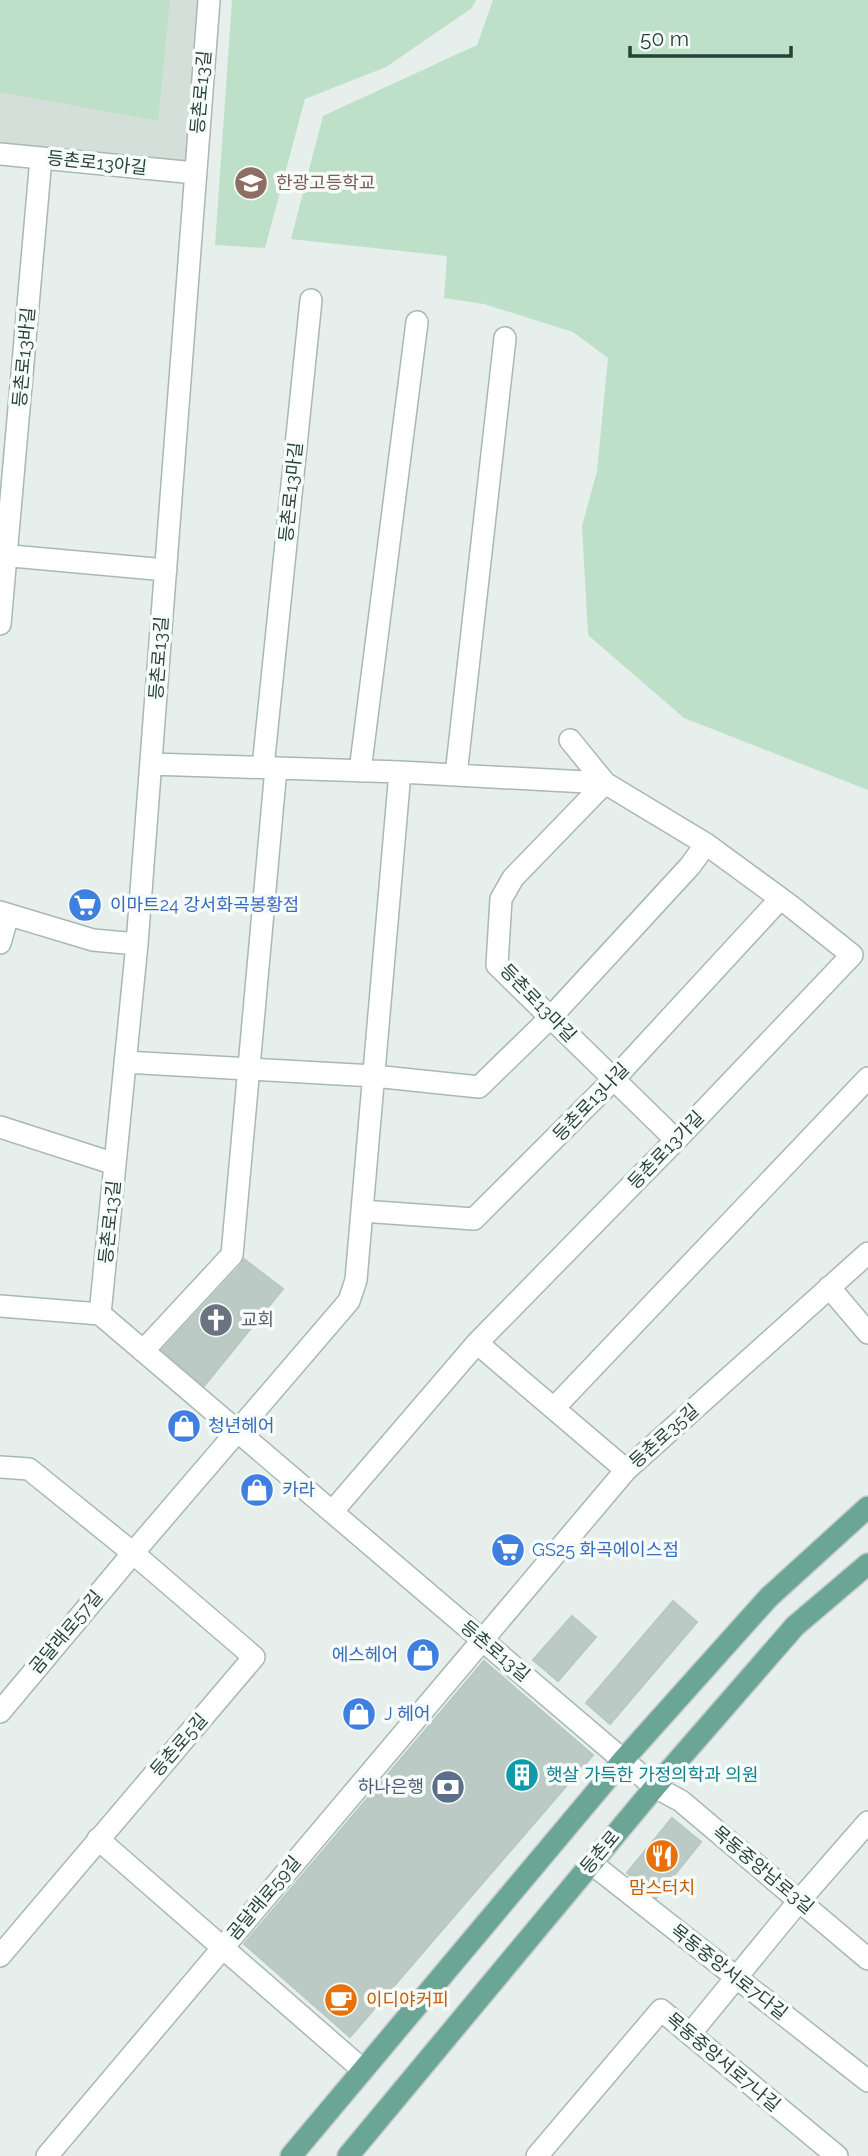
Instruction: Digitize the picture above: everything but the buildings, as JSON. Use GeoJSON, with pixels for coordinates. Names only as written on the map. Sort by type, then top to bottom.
{"type":"FeatureCollection","features":[{"type":"Feature","properties":{"kind":"main road"},"geometry":{"type":"LineString","coordinates":[[291,2156],[623,1760],[769,1597],[868,1507]]}},
{"type":"Feature","properties":{"kind":"main road","name":"등촌로"},"geometry":{"type":"LineString","coordinates":[[348,2156],[655,1787],[795,1626],[868,1563]]}},
{"type":"Feature","properties":{"kind":"street","name":"등촌로13길"},"geometry":{"type":"LineString","coordinates":[[209,0],[137,944],[100,1314],[655,1787]]}},
{"type":"Feature","properties":{"kind":"street","name":"등촌로13아길"},"geometry":{"type":"LineString","coordinates":[[0,154],[195,173]]}},
{"type":"Feature","properties":{"kind":"street","name":"등촌로13바길"},"geometry":{"type":"LineString","coordinates":[[0,624],[3,555],[41,158]]}},
{"type":"Feature","properties":{"kind":"street","name":"등촌로13마길"},"geometry":{"type":"LineString","coordinates":[[270,767],[311,300]]}},
{"type":"Feature","properties":{"kind":"street"},"geometry":{"type":"LineString","coordinates":[[360,771],[417,322]]}},
{"type":"Feature","properties":{"kind":"street"},"geometry":{"type":"LineString","coordinates":[[456,775],[505,338]]}},
{"type":"Feature","properties":{"kind":"street"},"geometry":{"type":"LineString","coordinates":[[3,555],[166,570]]}},
{"type":"Feature","properties":{"kind":"street"},"geometry":{"type":"LineString","coordinates":[[570,740],[605,783],[706,844],[780,899]]}},
{"type":"Feature","properties":{"kind":"street"},"geometry":{"type":"LineString","coordinates":[[151,764],[400,772],[605,783]]}},
{"type":"Feature","properties":{"kind":"street"},"geometry":{"type":"LineString","coordinates":[[143,1351],[232,1255],[249,1069],[270,767]]}},
{"type":"Feature","properties":{"kind":"street"},"geometry":{"type":"LineString","coordinates":[[237,1431],[349,1301],[356,1280],[400,772]]}},
{"type":"Feature","properties":{"kind":"street","name":"등촌로13마길"},"geometry":{"type":"LineString","coordinates":[[605,783],[513,878],[501,899],[497,965],[676,1140]]}},
{"type":"Feature","properties":{"kind":"street"},"geometry":{"type":"LineString","coordinates":[[125,1062],[374,1076],[479,1087],[551,1017],[690,866],[706,844]]}},
{"type":"Feature","properties":{"kind":"street","name":"등촌로13가길"},"geometry":{"type":"LineString","coordinates":[[332,1512],[477,1343],[852,955],[780,899]]}},
{"type":"Feature","properties":{"kind":"street","name":"등촌로13나길"},"geometry":{"type":"LineString","coordinates":[[362,1211],[474,1219],[614,1079],[780,899]]}},
{"type":"Feature","properties":{"kind":"street"},"geometry":{"type":"LineString","coordinates":[[0,943],[4,913],[93,940],[137,944]]}},
{"type":"Feature","properties":{"kind":"street"},"geometry":{"type":"LineString","coordinates":[[554,1408],[868,1078]]}},
{"type":"Feature","properties":{"kind":"street"},"geometry":{"type":"LineString","coordinates":[[0,1127],[115,1164]]}},
{"type":"Feature","properties":{"kind":"street","name":"등촌로35길"},"geometry":{"type":"LineString","coordinates":[[482,1640],[626,1470],[868,1253]]}},
{"type":"Feature","properties":{"kind":"street"},"geometry":{"type":"LineString","coordinates":[[829,1287],[868,1333]]}},
{"type":"Feature","properties":{"kind":"street"},"geometry":{"type":"LineString","coordinates":[[0,1306],[100,1314]]}},
{"type":"Feature","properties":{"kind":"street"},"geometry":{"type":"LineString","coordinates":[[477,1343],[626,1470]]}},
{"type":"Feature","properties":{"kind":"street","name":"곰달래로57길"},"geometry":{"type":"LineString","coordinates":[[0,1712],[237,1431]]}},
{"type":"Feature","properties":{"kind":"street"},"geometry":{"type":"LineString","coordinates":[[0,1466],[29,1469],[133,1553]]}},
{"type":"Feature","properties":{"kind":"street","name":"등촌로5길"},"geometry":{"type":"LineString","coordinates":[[0,1956],[254,1657],[133,1553]]}},
{"type":"Feature","properties":{"kind":"street","name":"곰달래로59길"},"geometry":{"type":"LineString","coordinates":[[47,2156],[482,1640]]}},
{"type":"Feature","properties":{"kind":"street","name":"목동중앙남로3길"},"geometry":{"type":"LineString","coordinates":[[655,1787],[681,1801],[868,1959]]}},
{"type":"Feature","properties":{"kind":"street"},"geometry":{"type":"LineString","coordinates":[[690,2034],[868,1822]]}},
{"type":"Feature","properties":{"kind":"street"},"geometry":{"type":"LineString","coordinates":[[98,1839],[363,2070]]}},
{"type":"Feature","properties":{"kind":"street","name":"목동중앙서로7다길"},"geometry":{"type":"LineString","coordinates":[[591,1863],[868,2081]]}},
{"type":"Feature","properties":{"kind":"street","name":"목동중앙서로7나길"},"geometry":{"type":"LineString","coordinates":[[537,2156],[661,2010],[837,2156]]}},
{"type":"Feature","properties":{"kind":"shaded area"},"geometry":{"type":"Polygon","coordinates":[[[0,0],[209,0],[195,173],[0,154],[0,0]]]}},
{"type":"Feature","properties":{"kind":"green space"},"geometry":{"type":"Polygon","coordinates":[[[0,0],[170,0],[158,121],[0,92],[0,0]]]}},
{"type":"Feature","properties":{"kind":"green space","name":"한광고등학교"},"geometry":{"type":"Polygon","coordinates":[[[232,0],[476,0],[472,8],[386,67],[305,99],[265,248],[215,245],[232,0]]]}},
{"type":"Feature","properties":{"kind":"green space"},"geometry":{"type":"Polygon","coordinates":[[[493,0],[868,0],[868,790],[684,718],[588,635],[582,526],[597,471],[608,358],[573,332],[484,304],[444,298],[447,256],[291,239],[323,116],[477,45],[493,0]]]}},
{"type":"Feature","properties":{"kind":"place","name":"한광고등학교"},"geometry":{"type":"Point","coordinates":[251,183]}},
{"type":"Feature","properties":{"kind":"place","name":"이마트24 강서화곡봉황점"},"geometry":{"type":"Point","coordinates":[85,905]}},
{"type":"Feature","properties":{"kind":"place","name":"교회"},"geometry":{"type":"Point","coordinates":[216,1320]}},
{"type":"Feature","properties":{"kind":"place","name":"청년헤어"},"geometry":{"type":"Point","coordinates":[184,1426]}},
{"type":"Feature","properties":{"kind":"place","name":"카라"},"geometry":{"type":"Point","coordinates":[257,1490]}},
{"type":"Feature","properties":{"kind":"place","name":"GS25 화곡에이스점"},"geometry":{"type":"Point","coordinates":[508,1550]}},
{"type":"Feature","properties":{"kind":"place","name":"에스헤어"},"geometry":{"type":"Point","coordinates":[423,1655]}},
{"type":"Feature","properties":{"kind":"place","name":"J 헤어"},"geometry":{"type":"Point","coordinates":[359,1714]}},
{"type":"Feature","properties":{"kind":"place","name":"햇살 가득한 가정의학과 의원"},"geometry":{"type":"Point","coordinates":[522,1775]}},
{"type":"Feature","properties":{"kind":"place","name":"하나은행"},"geometry":{"type":"Point","coordinates":[448,1787]}},
{"type":"Feature","properties":{"kind":"place","name":"맘스터치"},"geometry":{"type":"Point","coordinates":[662,1856]}},
{"type":"Feature","properties":{"kind":"place","name":"이디야커피"},"geometry":{"type":"Point","coordinates":[341,2000]}}]}
